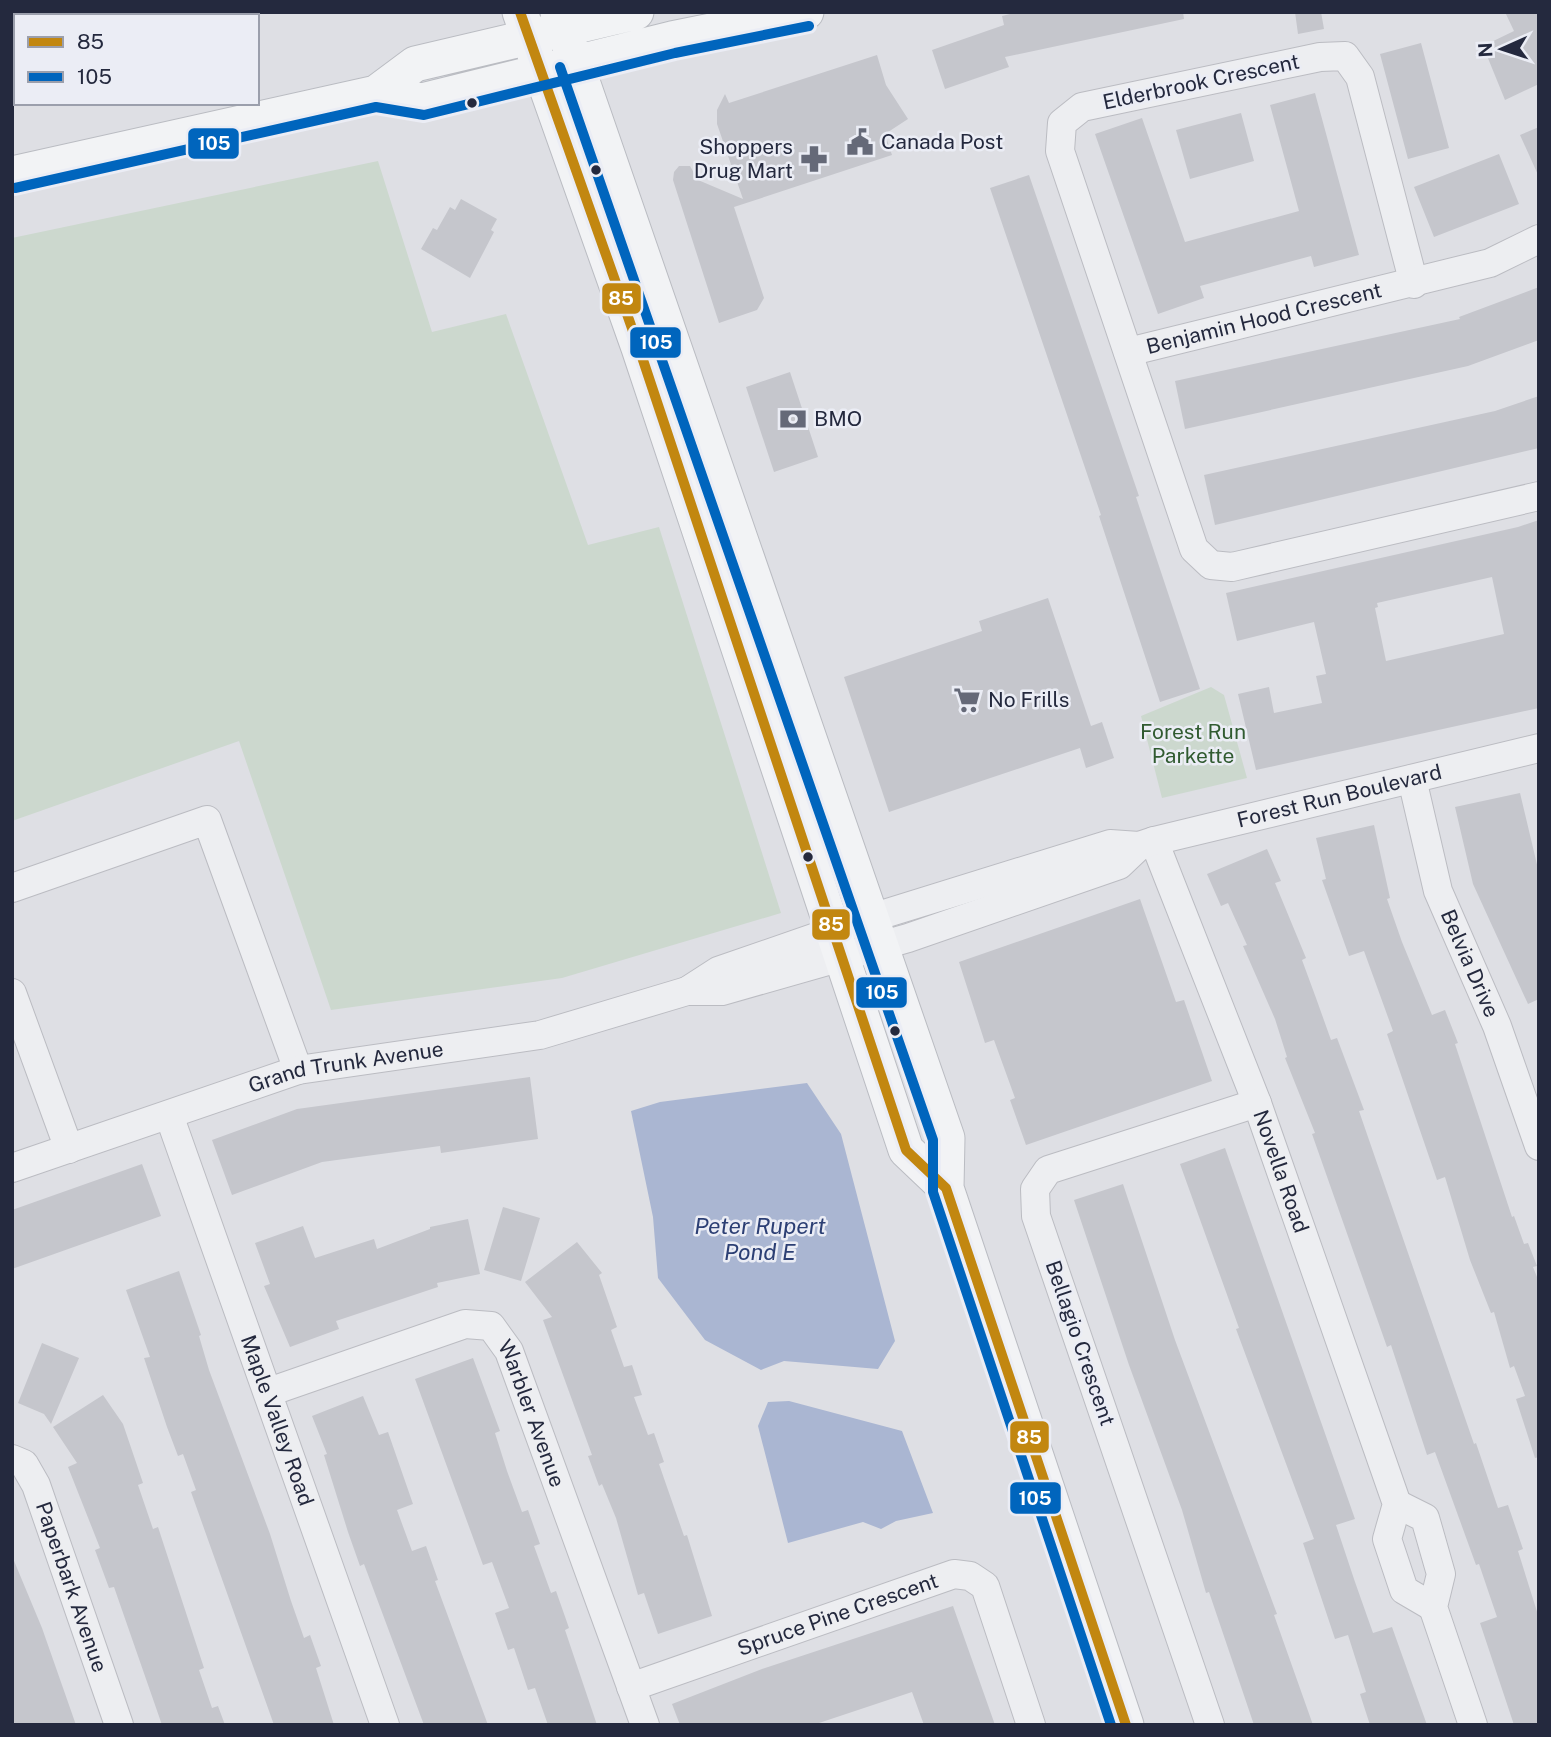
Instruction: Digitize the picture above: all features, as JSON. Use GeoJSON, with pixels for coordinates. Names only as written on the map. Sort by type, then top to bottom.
{"type":"FeatureCollection","features":[{"type":"Feature","properties":{"kind":"main road"},"geometry":{"type":"LineString","coordinates":[[376,93],[415,64],[525,24],[636,12]]}},
{"type":"Feature","properties":{"kind":"main road"},"geometry":{"type":"LineString","coordinates":[[12,174],[376,93],[422,101],[573,62],[806,12]]}},
{"type":"Feature","properties":{"kind":"main road"},"geometry":{"type":"LineString","coordinates":[[560,20],[947,1138],[946,1188],[1126,1725]]}},
{"type":"Feature","properties":{"kind":"main road"},"geometry":{"type":"LineString","coordinates":[[525,24],[639,348],[906,1150],[946,1188]]}},
{"type":"Feature","properties":{"kind":"street","name":"Elderbrook Crescent"},"geometry":{"type":"LineString","coordinates":[[1128,352],[1060,151],[1062,123],[1082,107],[1320,57],[1345,56],[1360,77],[1414,284]]}},
{"type":"Feature","properties":{"kind":"street","name":"Benjamin Hood Crescent"},"geometry":{"type":"LineString","coordinates":[[1539,239],[1490,263],[1414,284],[1128,352],[1194,549],[1210,565],[1233,567],[1539,496]]}},
{"type":"Feature","properties":{"kind":"street","name":"Forest Run Boulevard"},"geometry":{"type":"LineString","coordinates":[[837,945],[1119,864],[1146,844],[1539,748]]}},
{"type":"Feature","properties":{"kind":"street","name":"Belvia Drive"},"geometry":{"type":"LineString","coordinates":[[1412,779],[1438,891],[1497,1026],[1539,1146]]}},
{"type":"Feature","properties":{"kind":"street"},"geometry":{"type":"LineString","coordinates":[[12,888],[206,820],[298,1070]]}},
{"type":"Feature","properties":{"kind":"street","name":"Novella Road"},"geometry":{"type":"LineString","coordinates":[[1146,844],[1210,977],[1257,1103],[1397,1504]]}},
{"type":"Feature","properties":{"kind":"street","name":"Grand Trunk Avenue"},"geometry":{"type":"LineString","coordinates":[[12,1168],[298,1070],[540,1035],[687,991],[718,971],[837,945]]}},
{"type":"Feature","properties":{"kind":"street"},"geometry":{"type":"LineString","coordinates":[[12,993],[69,1149]]}},
{"type":"Feature","properties":{"kind":"street","name":"Bellagio Crescent"},"geometry":{"type":"LineString","coordinates":[[1210,1725],[1036,1216],[1035,1189],[1048,1170],[1257,1103]]}},
{"type":"Feature","properties":{"kind":"street","name":"Maple Valley Road"},"geometry":{"type":"LineString","coordinates":[[169,1115],[386,1725]]}},
{"type":"Feature","properties":{"kind":"street","name":"Warbler Avenue"},"geometry":{"type":"LineString","coordinates":[[268,1392],[465,1324],[491,1326],[509,1351],[645,1725]]}},
{"type":"Feature","properties":{"kind":"street","name":"Paperbark Avenue"},"geometry":{"type":"LineString","coordinates":[[12,1459],[24,1464],[36,1485],[119,1725]]}},
{"type":"Feature","properties":{"kind":"street"},"geometry":{"type":"LineString","coordinates":[[1433,1607],[1404,1590],[1387,1539],[1397,1504],[1424,1518],[1441,1574],[1433,1607],[1473,1725]]}},
{"type":"Feature","properties":{"kind":"street","name":"Spruce Pine Crescent"},"geometry":{"type":"LineString","coordinates":[[631,1687],[954,1574],[971,1576],[985,1586],[1031,1725]]}},
{"type":"Feature","properties":{"kind":"green space"},"geometry":{"type":"Polygon","coordinates":[[[12,12],[123,12],[14,14],[12,62],[12,12]]]}},
{"type":"Feature","properties":{"kind":"green space"},"geometry":{"type":"Polygon","coordinates":[[[378,161],[432,332],[506,314],[588,545],[659,527],[781,913],[562,978],[331,1010],[239,741],[12,821],[12,238],[378,161]]]}},
{"type":"Feature","properties":{"kind":"green space","name":"Forest Run Parkette"},"geometry":{"type":"Polygon","coordinates":[[[1211,687],[1224,695],[1247,778],[1162,798],[1141,716],[1211,687]]]}},
{"type":"Feature","properties":{"kind":"water","name":"Peter Rupert Pond E"},"geometry":{"type":"Polygon","coordinates":[[[807,1083],[841,1134],[895,1341],[878,1369],[784,1361],[761,1370],[705,1340],[658,1278],[653,1217],[631,1111],[660,1102],[807,1083]]]}},
{"type":"Feature","properties":{"kind":"water"},"geometry":{"type":"Polygon","coordinates":[[[789,1401],[902,1431],[933,1513],[896,1521],[881,1529],[863,1522],[788,1543],[758,1426],[768,1402],[789,1401]]]}},
{"type":"Feature","properties":{"kind":"building"},"geometry":{"type":"Polygon","coordinates":[[[1018,12],[1183,12],[1184,19],[1005,57],[1009,67],[945,89],[932,50],[1004,25],[1002,16],[1018,12]]]}},
{"type":"Feature","properties":{"kind":"building"},"geometry":{"type":"Polygon","coordinates":[[[1295,12],[1321,12],[1324,29],[1298,34],[1295,12]]]}},
{"type":"Feature","properties":{"kind":"building"},"geometry":{"type":"Polygon","coordinates":[[[1505,12],[1539,12],[1539,84],[1505,100],[1483,46],[1514,31],[1505,12]]]}},
{"type":"Feature","properties":{"kind":"building"},"geometry":{"type":"Polygon","coordinates":[[[1421,43],[1449,148],[1408,159],[1380,54],[1421,43]]]}},
{"type":"Feature","properties":{"kind":"building"},"geometry":{"type":"Polygon","coordinates":[[[877,55],[886,85],[908,119],[885,134],[892,155],[734,207],[764,298],[757,310],[719,323],[673,180],[674,172],[679,166],[690,166],[698,180],[743,199],[717,124],[717,110],[725,94],[729,103],[877,55]]]}},
{"type":"Feature","properties":{"kind":"building"},"geometry":{"type":"Polygon","coordinates":[[[1315,93],[1359,255],[1314,267],[1311,256],[1200,286],[1204,298],[1158,314],[1095,134],[1142,118],[1185,242],[1299,211],[1270,105],[1315,93]]]}},
{"type":"Feature","properties":{"kind":"building"},"geometry":{"type":"Polygon","coordinates":[[[1241,113],[1254,161],[1190,179],[1176,130],[1241,113]]]}},
{"type":"Feature","properties":{"kind":"building"},"geometry":{"type":"Polygon","coordinates":[[[1539,127],[1539,177],[1520,135],[1539,127]]]}},
{"type":"Feature","properties":{"kind":"building"},"geometry":{"type":"Polygon","coordinates":[[[1499,154],[1519,204],[1434,237],[1414,187],[1499,154]]]}},
{"type":"Feature","properties":{"kind":"building"},"geometry":{"type":"Polygon","coordinates":[[[1029,175],[1139,496],[1136,497],[1200,689],[1160,702],[1099,516],[1101,515],[990,188],[1029,175]]]}},
{"type":"Feature","properties":{"kind":"building"},"geometry":{"type":"Polygon","coordinates":[[[461,199],[497,219],[491,230],[494,232],[470,278],[421,249],[433,228],[437,230],[450,207],[455,210],[461,199]]]}},
{"type":"Feature","properties":{"kind":"building"},"geometry":{"type":"Polygon","coordinates":[[[1539,287],[1539,340],[1468,366],[1185,429],[1175,381],[1460,319],[1459,317],[1539,287]]]}},
{"type":"Feature","properties":{"kind":"building"},"geometry":{"type":"Polygon","coordinates":[[[790,372],[818,457],[774,472],[746,387],[790,372]]]}},
{"type":"Feature","properties":{"kind":"building"},"geometry":{"type":"Polygon","coordinates":[[[1539,396],[1539,448],[1215,525],[1204,475],[1495,411],[1539,396]]]}},
{"type":"Feature","properties":{"kind":"building"},"geometry":{"type":"Polygon","coordinates":[[[1539,520],[1539,708],[1256,770],[1238,694],[1269,687],[1274,713],[1322,703],[1316,676],[1326,674],[1314,622],[1237,641],[1226,593],[1539,520]],[[1492,577],[1377,603],[1378,607],[1375,608],[1386,661],[1504,634],[1492,577]]]}},
{"type":"Feature","properties":{"kind":"building","name":"No Frills"},"geometry":{"type":"Polygon","coordinates":[[[1048,598],[1091,726],[1102,722],[1114,758],[1086,768],[1080,748],[889,812],[844,677],[982,631],[979,621],[1048,598]]]}},
{"type":"Feature","properties":{"kind":"building"},"geometry":{"type":"Polygon","coordinates":[[[1520,793],[1539,873],[1539,999],[1528,1004],[1473,884],[1455,807],[1520,793]]]}},
{"type":"Feature","properties":{"kind":"building"},"geometry":{"type":"Polygon","coordinates":[[[1374,825],[1390,898],[1387,899],[1402,942],[1432,1015],[1445,1010],[1458,1043],[1455,1044],[1512,1217],[1514,1216],[1524,1244],[1528,1243],[1537,1266],[1533,1267],[1539,1282],[1539,1457],[1535,1458],[1516,1399],[1525,1396],[1514,1366],[1510,1368],[1494,1312],[1491,1313],[1470,1260],[1445,1177],[1437,1180],[1387,1034],[1393,1031],[1364,951],[1349,956],[1322,880],[1326,879],[1316,838],[1374,825]]]}},
{"type":"Feature","properties":{"kind":"building"},"geometry":{"type":"Polygon","coordinates":[[[1267,849],[1281,881],[1275,883],[1306,958],[1302,960],[1331,1040],[1337,1038],[1364,1110],[1359,1111],[1474,1444],[1476,1443],[1498,1508],[1508,1505],[1523,1549],[1518,1551],[1539,1618],[1539,1725],[1514,1725],[1480,1623],[1497,1617],[1479,1564],[1476,1565],[1435,1452],[1427,1455],[1391,1345],[1387,1347],[1312,1134],[1315,1133],[1285,1058],[1287,1057],[1275,1019],[1243,946],[1247,945],[1228,903],[1221,906],[1207,874],[1267,849]]]}},
{"type":"Feature","properties":{"kind":"building"},"geometry":{"type":"Polygon","coordinates":[[[1140,899],[1176,1002],[1184,1000],[1212,1081],[1026,1145],[1010,1100],[1015,1098],[994,1040],[985,1043],[959,962],[1140,899]]]}},
{"type":"Feature","properties":{"kind":"building"},"geometry":{"type":"Polygon","coordinates":[[[530,1077],[538,1139],[441,1153],[440,1146],[322,1162],[232,1195],[212,1140],[297,1109],[530,1077]]]}},
{"type":"Feature","properties":{"kind":"building"},"geometry":{"type":"Polygon","coordinates":[[[1225,1148],[1355,1519],[1336,1525],[1355,1582],[1373,1633],[1392,1627],[1427,1725],[1370,1725],[1360,1694],[1366,1692],[1348,1635],[1335,1639],[1303,1543],[1314,1539],[1236,1329],[1239,1328],[1180,1164],[1225,1148]]]}},
{"type":"Feature","properties":{"kind":"building"},"geometry":{"type":"Polygon","coordinates":[[[142,1164],[161,1216],[12,1269],[12,1210],[142,1164]]]}},
{"type":"Feature","properties":{"kind":"building"},"geometry":{"type":"Polygon","coordinates":[[[1123,1184],[1175,1340],[1277,1614],[1274,1615],[1313,1725],[1254,1725],[1209,1592],[1206,1593],[1182,1510],[1129,1365],[1074,1200],[1123,1184]]]}},
{"type":"Feature","properties":{"kind":"building"},"geometry":{"type":"Polygon","coordinates":[[[503,1207],[540,1218],[521,1281],[484,1270],[503,1207]]]}},
{"type":"Feature","properties":{"kind":"building"},"geometry":{"type":"Polygon","coordinates":[[[468,1219],[480,1274],[437,1283],[438,1287],[336,1321],[339,1329],[290,1347],[264,1286],[270,1284],[255,1243],[303,1226],[315,1258],[374,1239],[377,1249],[430,1227],[468,1219]]]}},
{"type":"Feature","properties":{"kind":"building"},"geometry":{"type":"Polygon","coordinates":[[[577,1242],[602,1273],[599,1275],[617,1327],[611,1330],[624,1367],[632,1365],[642,1395],[634,1397],[648,1435],[654,1433],[664,1462],[659,1464],[684,1536],[687,1535],[712,1616],[658,1634],[644,1593],[638,1595],[616,1518],[602,1484],[599,1486],[588,1456],[592,1455],[543,1320],[552,1317],[525,1282],[577,1242]]]}},
{"type":"Feature","properties":{"kind":"building"},"geometry":{"type":"Polygon","coordinates":[[[179,1271],[201,1335],[199,1336],[209,1370],[270,1534],[304,1638],[310,1635],[321,1666],[316,1668],[334,1725],[274,1725],[191,1492],[196,1490],[183,1454],[178,1456],[167,1427],[144,1358],[150,1357],[126,1290],[179,1271]]]}},
{"type":"Feature","properties":{"kind":"building"},"geometry":{"type":"Polygon","coordinates":[[[42,1343],[79,1358],[51,1424],[44,1414],[18,1403],[42,1343]]]}},
{"type":"Feature","properties":{"kind":"building"},"geometry":{"type":"Polygon","coordinates":[[[473,1358],[500,1431],[495,1433],[507,1471],[522,1512],[528,1510],[540,1544],[534,1546],[551,1593],[556,1591],[569,1628],[565,1630],[597,1725],[548,1725],[535,1688],[528,1690],[514,1648],[508,1650],[495,1613],[509,1608],[492,1562],[483,1565],[415,1379],[473,1358]]]}},
{"type":"Feature","properties":{"kind":"building"},"geometry":{"type":"Polygon","coordinates":[[[103,1395],[123,1424],[143,1483],[138,1485],[153,1529],[158,1527],[204,1668],[199,1670],[212,1708],[218,1706],[225,1725],[162,1725],[114,1587],[109,1588],[95,1550],[100,1548],[68,1467],[77,1463],[53,1427],[103,1395]]]}},
{"type":"Feature","properties":{"kind":"building"},"geometry":{"type":"Polygon","coordinates":[[[363,1396],[379,1435],[388,1432],[413,1504],[397,1510],[412,1551],[426,1546],[438,1580],[435,1581],[488,1725],[424,1725],[364,1564],[360,1566],[324,1455],[327,1454],[312,1416],[363,1396]]]}},
{"type":"Feature","properties":{"kind":"building"},"geometry":{"type":"Polygon","coordinates":[[[12,1556],[42,1628],[76,1725],[12,1725],[12,1556]]]}},
{"type":"Feature","properties":{"kind":"building"},"geometry":{"type":"Polygon","coordinates":[[[953,1606],[995,1725],[924,1725],[912,1692],[813,1725],[680,1725],[672,1704],[762,1669],[953,1606]]]}},
{"type":"Feature","properties":{"kind":"transit line","name":"85"},"geometry":{"type":"LineString","coordinates":[[520,12],[639,348],[906,1150],[946,1188],[1126,1725]]}},
{"type":"Feature","properties":{"kind":"transit line","name":"105"},"geometry":{"type":"LineString","coordinates":[[15,188],[376,107],[424,115],[675,53],[809,26]]}},
{"type":"Feature","properties":{"kind":"transit line","name":"105"},"geometry":{"type":"LineString","coordinates":[[560,67],[933,1140],[933,1192],[1111,1725]]}},
{"type":"Feature","properties":{"kind":"place","name":"Canada Post"},"geometry":{"type":"Point","coordinates":[860,142]}},
{"type":"Feature","properties":{"kind":"place","name":"Shoppers Drug Mart"},"geometry":{"type":"Point","coordinates":[814,159]}},
{"type":"Feature","properties":{"kind":"place","name":"BMO"},"geometry":{"type":"Point","coordinates":[793,419]}},
{"type":"Feature","properties":{"kind":"place","name":"No Frills"},"geometry":{"type":"Point","coordinates":[967,700]}}]}
